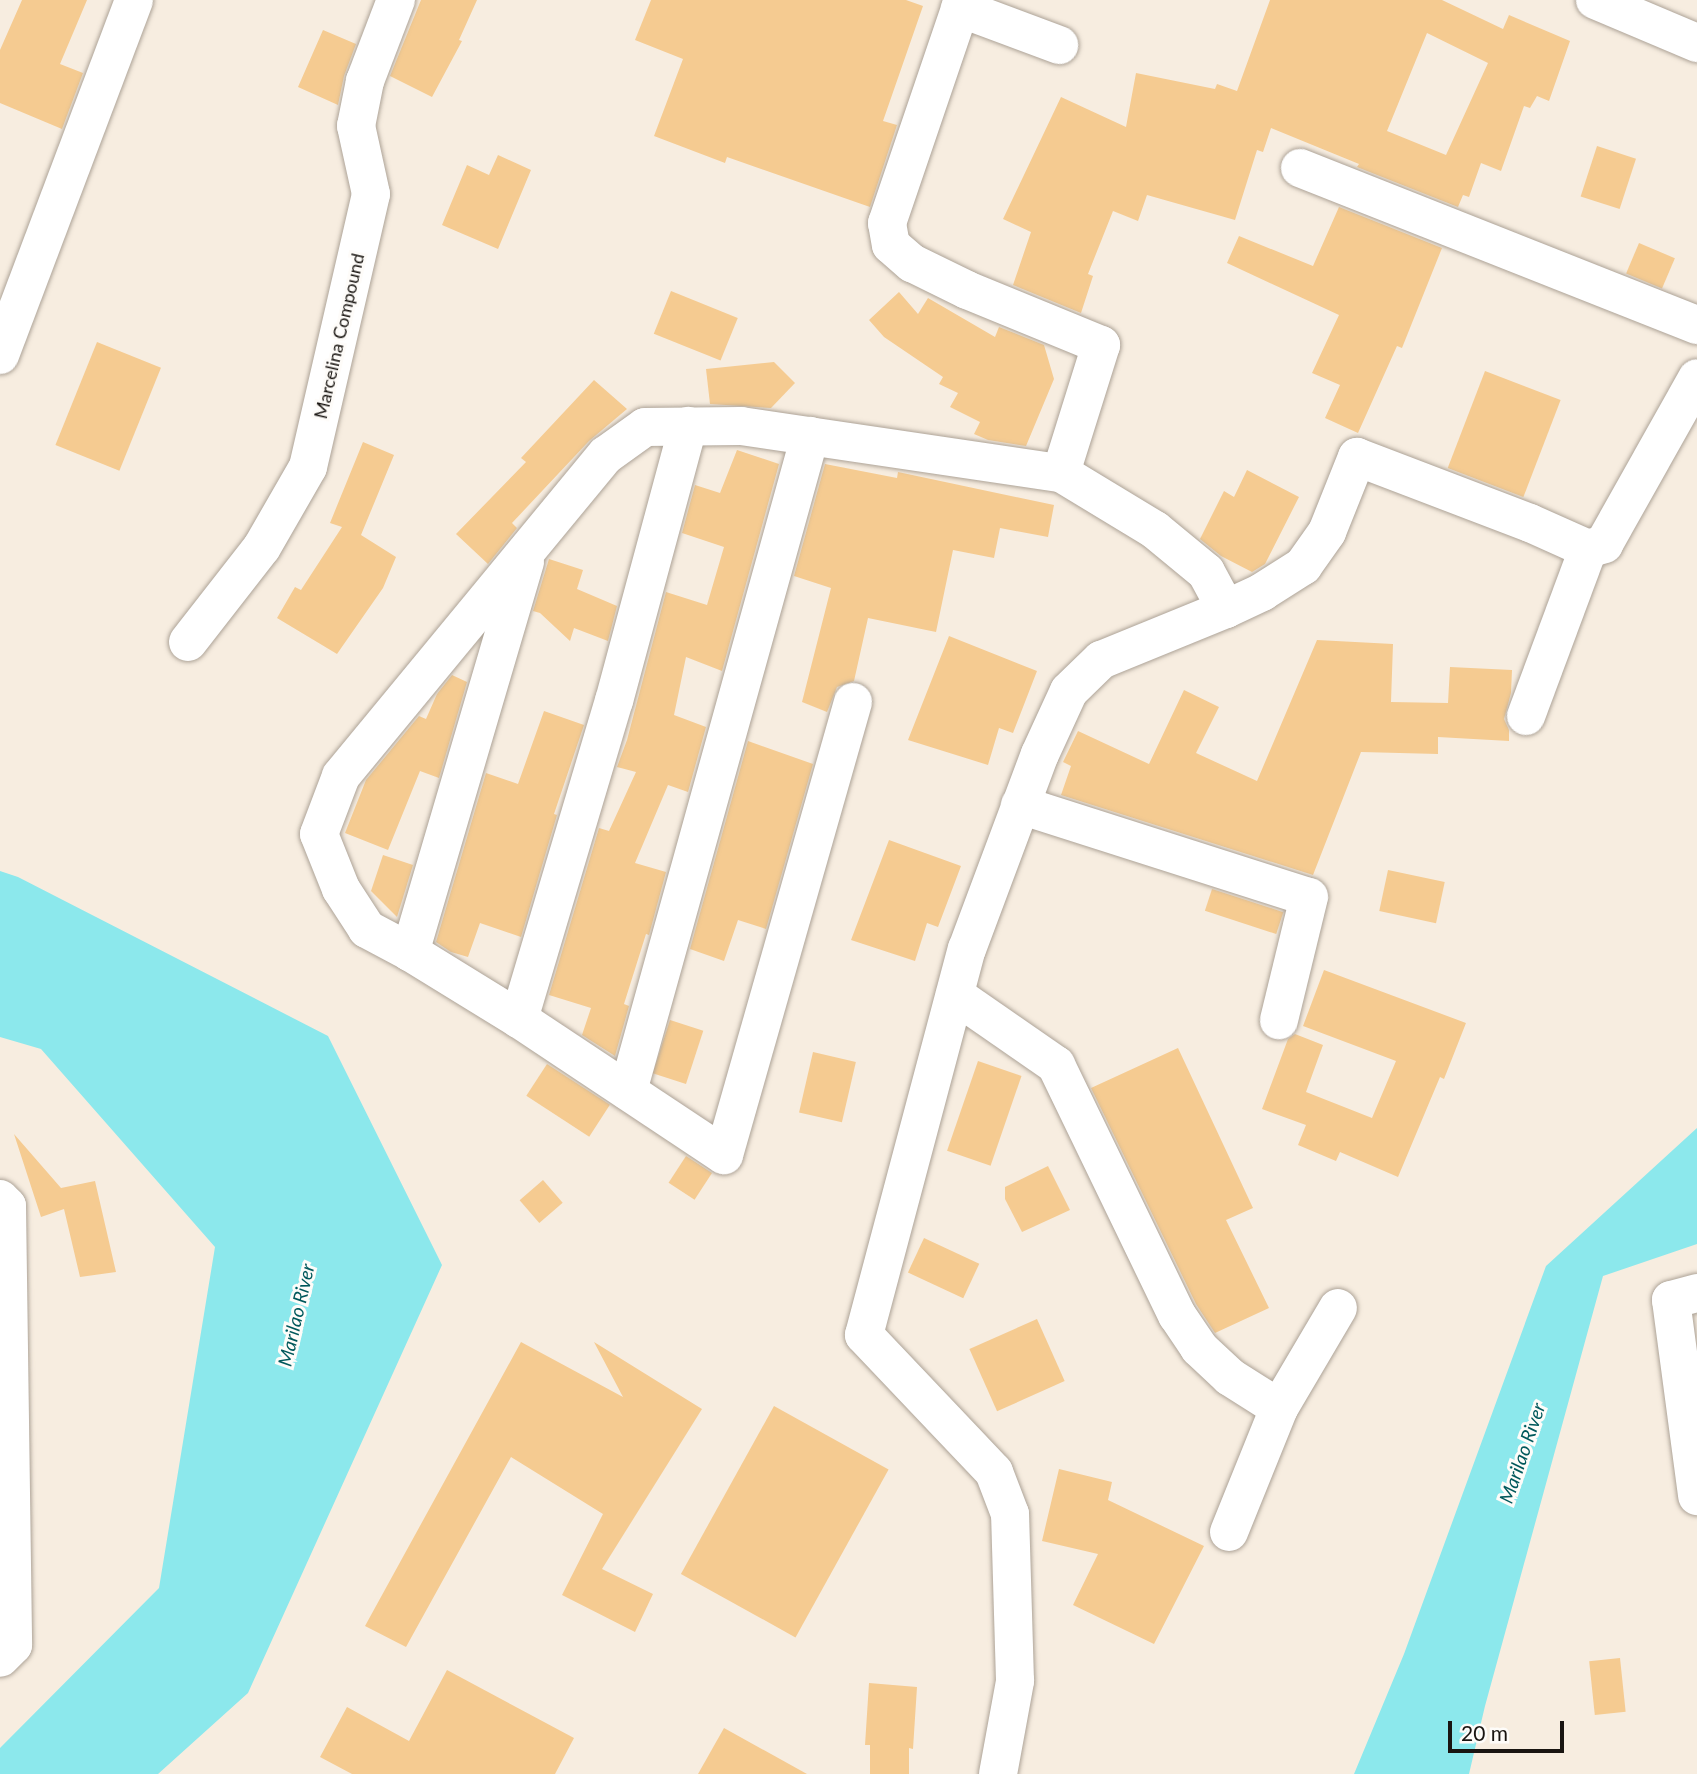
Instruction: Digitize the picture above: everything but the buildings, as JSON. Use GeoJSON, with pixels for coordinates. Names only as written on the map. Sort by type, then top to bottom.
{"type":"FeatureCollection","features":[{"type":"Feature","properties":{"kind":"street"},"geometry":{"type":"LineString","coordinates":[[0,355],[134,0]]}},
{"type":"Feature","properties":{"kind":"street","name":"Marcelina Compound"},"geometry":{"type":"LineString","coordinates":[[188,642],[262,547],[308,467],[371,194],[356,126],[365,81],[396,0]]}},
{"type":"Feature","properties":{"kind":"street"},"geometry":{"type":"LineString","coordinates":[[1595,0],[1697,43]]}},
{"type":"Feature","properties":{"kind":"street"},"geometry":{"type":"LineString","coordinates":[[1059,45],[961,4],[887,223],[891,246],[912,262],[967,290],[1101,345],[1061,473]]}},
{"type":"Feature","properties":{"kind":"street"},"geometry":{"type":"LineString","coordinates":[[1300,168],[1697,325]]}},
{"type":"Feature","properties":{"kind":"street"},"geometry":{"type":"LineString","coordinates":[[998,1774],[1015,1681],[1010,1514],[994,1472],[864,1335],[967,949],[1020,806],[1069,691],[1101,660],[1226,610],[1262,592],[1303,566],[1327,532],[1357,457],[1530,523],[1588,549],[1604,544],[1697,378]]}},
{"type":"Feature","properties":{"kind":"street"},"geometry":{"type":"LineString","coordinates":[[519,1019],[614,701],[688,426]]}},
{"type":"Feature","properties":{"kind":"street"},"geometry":{"type":"LineString","coordinates":[[853,702],[724,1155],[519,1019],[368,929],[341,889],[319,834],[341,776],[606,455],[645,427],[741,426],[1061,473],[1155,530],[1206,572],[1226,610]]}},
{"type":"Feature","properties":{"kind":"street"},"geometry":{"type":"LineString","coordinates":[[628,1091],[810,436]]}},
{"type":"Feature","properties":{"kind":"street"},"geometry":{"type":"LineString","coordinates":[[410,952],[530,546]]}},
{"type":"Feature","properties":{"kind":"street"},"geometry":{"type":"LineString","coordinates":[[1526,716],[1588,549]]}},
{"type":"Feature","properties":{"kind":"street"},"geometry":{"type":"LineString","coordinates":[[1020,806],[1309,897],[1279,1020]]}},
{"type":"Feature","properties":{"kind":"street"},"geometry":{"type":"LineString","coordinates":[[955,995],[1056,1065],[1177,1315],[1199,1348],[1223,1370],[1279,1408]]}},
{"type":"Feature","properties":{"kind":"street"},"geometry":{"type":"LineString","coordinates":[[0,1199],[7,1206],[4,1287],[4,1649]]}},
{"type":"Feature","properties":{"kind":"street"},"geometry":{"type":"LineString","coordinates":[[1697,1293],[1671,1300],[1697,1496]]}},
{"type":"Feature","properties":{"kind":"street"},"geometry":{"type":"LineString","coordinates":[[1229,1532],[1279,1408],[1338,1308]]}},
{"type":"Feature","properties":{"kind":"water","name":"Marilao River"},"geometry":{"type":"Polygon","coordinates":[[[0,871],[18,877],[328,1036],[442,1265],[248,1693],[158,1774],[0,1774],[0,1748],[159,1588],[215,1247],[41,1049],[0,1037],[0,871]]]}},
{"type":"Feature","properties":{"kind":"water","name":"Marilao River"},"geometry":{"type":"Polygon","coordinates":[[[1697,1128],[1697,1244],[1603,1276],[1485,1706],[1469,1774],[1354,1774],[1404,1654],[1546,1266],[1697,1128]]]}}]}
